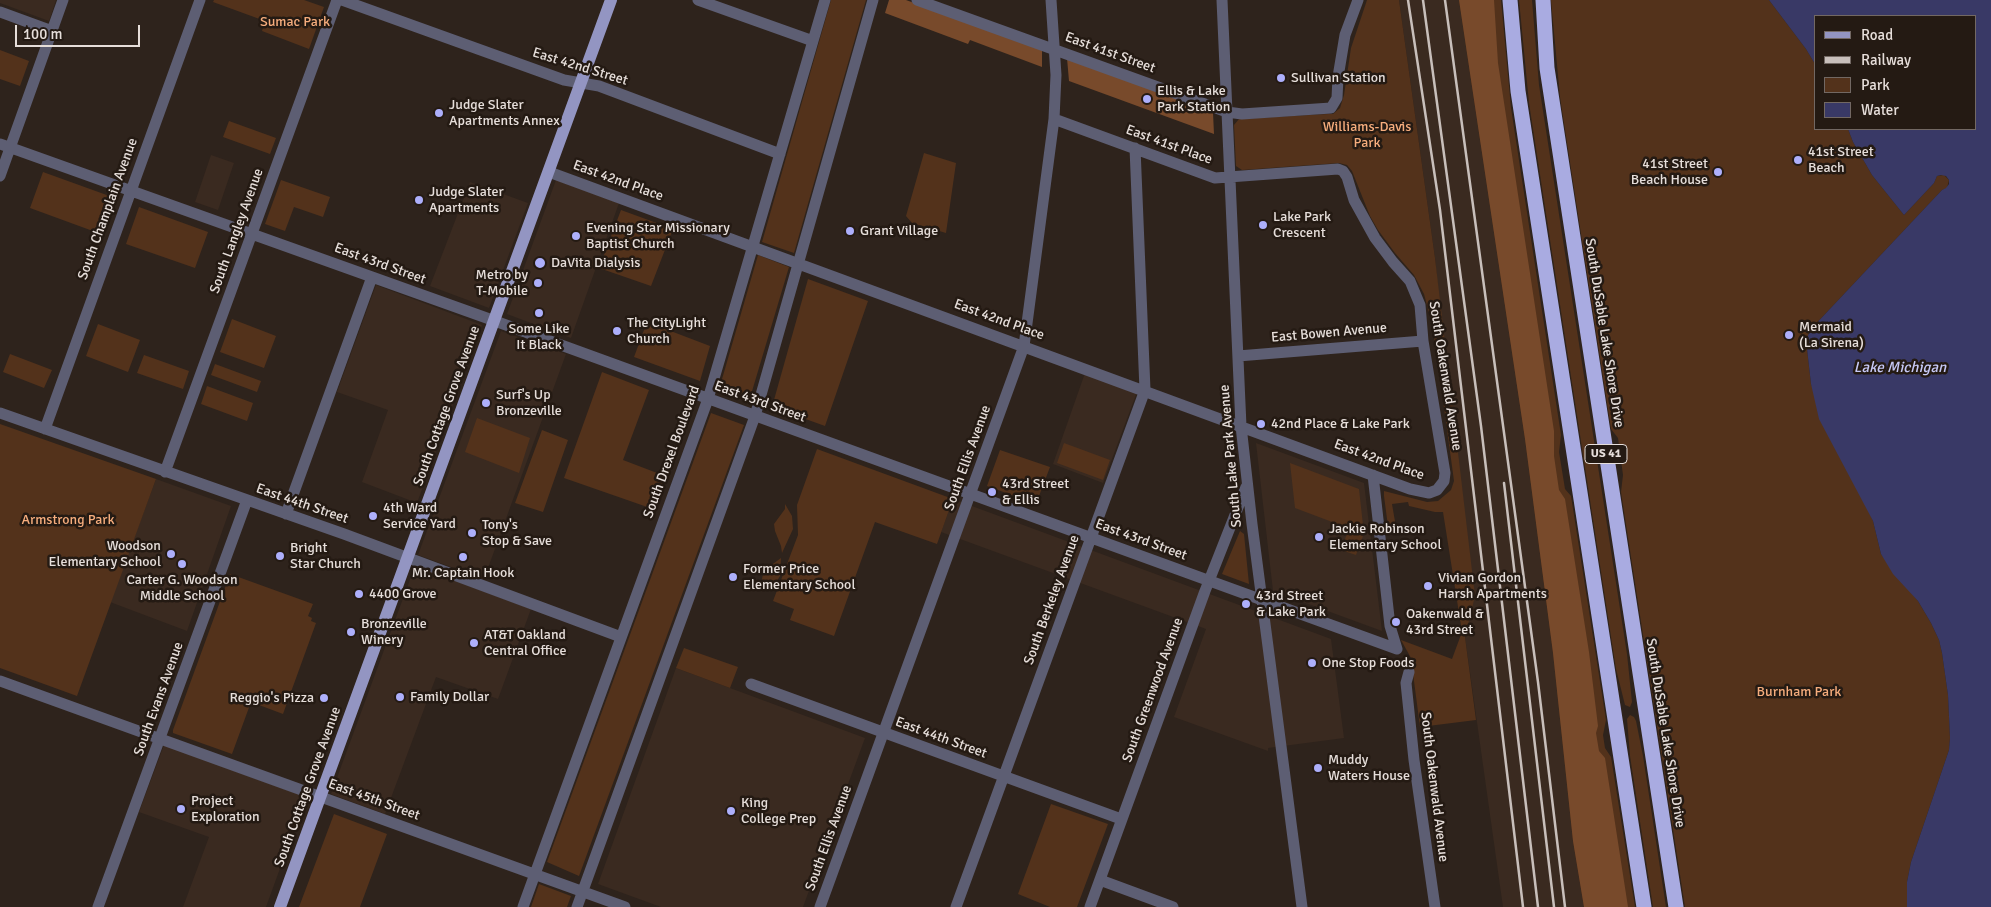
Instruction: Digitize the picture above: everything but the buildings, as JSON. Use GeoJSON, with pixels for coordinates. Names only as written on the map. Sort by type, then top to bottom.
{"type":"FeatureCollection","features":[{"type":"Feature","properties":{"kind":"highway","name":"US 41"},"geometry":{"type":"LineString","coordinates":[[1510,0],[1518,91],[1644,907]]}},
{"type":"Feature","properties":{"kind":"highway","name":"South DuSable Lake Shore Drive"},"geometry":{"type":"LineString","coordinates":[[1542,0],[1547,68],[1676,907]]}},
{"type":"Feature","properties":{"kind":"main road","name":"South Cottage Grove Avenue"},"geometry":{"type":"LineString","coordinates":[[280,907],[611,0]]}},
{"type":"Feature","properties":{"kind":"street"},"geometry":{"type":"LineString","coordinates":[[0,176],[5,145],[63,0]]}},
{"type":"Feature","properties":{"kind":"street","name":"South Champlain Avenue"},"geometry":{"type":"LineString","coordinates":[[45,429],[200,0]]}},
{"type":"Feature","properties":{"kind":"street","name":"South Langley Avenue"},"geometry":{"type":"LineString","coordinates":[[165,472],[337,0]]}},
{"type":"Feature","properties":{"kind":"street","name":"East 42nd Street"},"geometry":{"type":"LineString","coordinates":[[342,0],[564,80],[599,86],[780,154]]}},
{"type":"Feature","properties":{"kind":"street"},"geometry":{"type":"LineString","coordinates":[[698,0],[813,41]]}},
{"type":"Feature","properties":{"kind":"street","name":"South Drexel Boulevard"},"geometry":{"type":"LineString","coordinates":[[523,907],[708,399],[825,0]]}},
{"type":"Feature","properties":{"kind":"street"},"geometry":{"type":"LineString","coordinates":[[577,907],[755,416],[873,0]]}},
{"type":"Feature","properties":{"kind":"street","name":"East 41st Street"},"geometry":{"type":"LineString","coordinates":[[917,0],[1227,112],[1242,114],[1331,108],[1335,103],[1345,35],[1358,0]]}},
{"type":"Feature","properties":{"kind":"street","name":"South Ellis Avenue"},"geometry":{"type":"LineString","coordinates":[[820,907],[1024,346],[1054,119],[1056,74],[1051,0]]}},
{"type":"Feature","properties":{"kind":"street","name":"South Lake Park Avenue"},"geometry":{"type":"LineString","coordinates":[[1222,0],[1241,426],[1302,907]]}},
{"type":"Feature","properties":{"kind":"street"},"geometry":{"type":"LineString","coordinates":[[0,12],[52,31]]}},
{"type":"Feature","properties":{"kind":"street","name":"East 41st Place"},"geometry":{"type":"LineString","coordinates":[[1054,119],[1215,178],[1338,169]]}},
{"type":"Feature","properties":{"kind":"street","name":"East 43rd Street"},"geometry":{"type":"LineString","coordinates":[[5,145],[1397,649],[1390,626],[1373,475]]}},
{"type":"Feature","properties":{"kind":"street","name":"South Berkeley Avenue"},"geometry":{"type":"LineString","coordinates":[[956,907],[1145,390],[1135,148]]}},
{"type":"Feature","properties":{"kind":"street","name":"South Oakenwald Avenue"},"geometry":{"type":"LineString","coordinates":[[1338,169],[1343,171],[1347,177],[1354,200],[1375,238],[1410,281],[1420,305],[1423,341],[1444,466],[1444,480],[1437,490]]}},
{"type":"Feature","properties":{"kind":"street","name":"East 42nd Place"},"geometry":{"type":"LineString","coordinates":[[549,172],[1423,493],[1429,494],[1437,490]]}},
{"type":"Feature","properties":{"kind":"street"},"geometry":{"type":"LineString","coordinates":[[286,514],[372,277]]}},
{"type":"Feature","properties":{"kind":"street","name":"East Bowen Avenue"},"geometry":{"type":"LineString","coordinates":[[1238,356],[1423,341]]}},
{"type":"Feature","properties":{"kind":"street","name":"East 44th Street"},"geometry":{"type":"LineString","coordinates":[[0,413],[286,514],[621,636]]}},
{"type":"Feature","properties":{"kind":"street","name":"South Greenwood Avenue"},"geometry":{"type":"LineString","coordinates":[[1090,907],[1209,581],[1247,485]]}},
{"type":"Feature","properties":{"kind":"street","name":"South Evans Avenue"},"geometry":{"type":"LineString","coordinates":[[98,907],[247,500]]}},
{"type":"Feature","properties":{"kind":"street","name":"South Oakenwald Avenue"},"geometry":{"type":"LineString","coordinates":[[1409,672],[1406,683],[1414,760],[1435,907]]}},
{"type":"Feature","properties":{"kind":"street","name":"East 45th Street"},"geometry":{"type":"LineString","coordinates":[[0,681],[625,907]]}},
{"type":"Feature","properties":{"kind":"street","name":"East 44th Street"},"geometry":{"type":"LineString","coordinates":[[751,684],[1121,819]]}},
{"type":"Feature","properties":{"kind":"street"},"geometry":{"type":"LineString","coordinates":[[1100,880],[1173,907]]}},
{"type":"Feature","properties":{"kind":"shaded area"},"geometry":{"type":"Polygon","coordinates":[[[0,0],[56,0],[49,21],[0,3],[0,0]]]}},
{"type":"Feature","properties":{"kind":"shaded area"},"geometry":{"type":"Polygon","coordinates":[[[889,0],[906,0],[1042,50],[1042,67],[970,40],[968,44],[885,13],[889,0]]]}},
{"type":"Feature","properties":{"kind":"shaded area"},"geometry":{"type":"Polygon","coordinates":[[[1399,0],[1459,0],[1525,439],[1553,653],[1573,841],[1584,907],[1503,907],[1465,637],[1467,621],[1435,258],[1399,0]]]}},
{"type":"Feature","properties":{"kind":"shaded area"},"geometry":{"type":"Polygon","coordinates":[[[1459,0],[1494,0],[1498,63],[1554,431],[1554,456],[1559,490],[1565,499],[1589,652],[1598,726],[1596,733],[1599,751],[1605,758],[1628,907],[1584,907],[1573,841],[1553,653],[1525,439],[1459,0]]]}},
{"type":"Feature","properties":{"kind":"shaded area","name":"Ellis & Lake Park Station"},"geometry":{"type":"Polygon","coordinates":[[[1067,58],[1213,113],[1214,134],[1069,81],[1067,58]]]}},
{"type":"Feature","properties":{"kind":"shaded area"},"geometry":{"type":"Polygon","coordinates":[[[211,155],[234,163],[218,210],[195,202],[211,155]]]}},
{"type":"Feature","properties":{"kind":"shaded area"},"geometry":{"type":"Polygon","coordinates":[[[556,180],[619,203],[571,338],[507,314],[556,180]]]}},
{"type":"Feature","properties":{"kind":"shaded area"},"geometry":{"type":"Polygon","coordinates":[[[470,182],[528,203],[489,308],[430,286],[470,182]]]}},
{"type":"Feature","properties":{"kind":"shaded area"},"geometry":{"type":"Polygon","coordinates":[[[376,285],[482,325],[417,503],[362,482],[388,410],[337,392],[376,285]]]}},
{"type":"Feature","properties":{"kind":"shaded area"},"geometry":{"type":"Polygon","coordinates":[[[501,331],[566,354],[484,579],[418,555],[501,331]]]}},
{"type":"Feature","properties":{"kind":"shaded area"},"geometry":{"type":"Polygon","coordinates":[[[1085,373],[1137,392],[1103,483],[1053,464],[1085,373]]]}},
{"type":"Feature","properties":{"kind":"shaded area","name":"Jackie Robinson Elementary School"},"geometry":{"type":"Polygon","coordinates":[[[1256,443],[1364,483],[1382,631],[1273,591],[1256,443]]]}},
{"type":"Feature","properties":{"kind":"shaded area","name":"Woodson Elementary School"},"geometry":{"type":"Polygon","coordinates":[[[156,479],[231,506],[187,631],[110,602],[156,479]]]}},
{"type":"Feature","properties":{"kind":"shaded area"},"geometry":{"type":"Polygon","coordinates":[[[953,499],[1331,639],[1344,738],[1268,748],[1268,751],[1174,717],[1206,629],[941,532],[953,499]]]}},
{"type":"Feature","properties":{"kind":"shaded area"},"geometry":{"type":"Polygon","coordinates":[[[415,566],[531,609],[498,699],[436,677],[385,814],[331,794],[415,566]]]}},
{"type":"Feature","properties":{"kind":"shaded area","name":"King College Prep"},"geometry":{"type":"Polygon","coordinates":[[[676,668],[865,738],[803,907],[661,907],[598,884],[676,668]]]}},
{"type":"Feature","properties":{"kind":"shaded area"},"geometry":{"type":"Polygon","coordinates":[[[164,745],[306,797],[266,907],[183,907],[209,837],[139,812],[164,745]]]}},
{"type":"Feature","properties":{"kind":"green space","name":"Sumac Park"},"geometry":{"type":"Polygon","coordinates":[[[214,0],[304,0],[324,7],[309,49],[262,31],[265,21],[213,2],[214,0]]]}},
{"type":"Feature","properties":{"kind":"green space"},"geometry":{"type":"Polygon","coordinates":[[[831,0],[866,0],[794,253],[762,242],[831,0]]]}},
{"type":"Feature","properties":{"kind":"green space","name":"Williams-Davis Park"},"geometry":{"type":"Polygon","coordinates":[[[1367,0],[1399,0],[1435,258],[1475,596],[1465,637],[1476,720],[1420,727],[1411,658],[1401,640],[1452,659],[1462,632],[1443,512],[1409,506],[1408,502],[1392,504],[1397,533],[1389,534],[1384,496],[1384,491],[1427,502],[1438,501],[1451,490],[1454,481],[1437,356],[1431,320],[1424,294],[1414,275],[1378,230],[1370,216],[1352,171],[1347,165],[1339,163],[1242,170],[1236,166],[1234,125],[1239,119],[1333,114],[1340,108],[1344,95],[1351,48],[1367,0]]]}},
{"type":"Feature","properties":{"kind":"green space"},"geometry":{"type":"Polygon","coordinates":[[[1459,0],[1501,0],[1511,108],[1561,435],[1559,452],[1565,489],[1571,496],[1606,720],[1603,735],[1605,748],[1611,757],[1635,907],[1584,907],[1573,841],[1553,653],[1525,439],[1459,0]]]}},
{"type":"Feature","properties":{"kind":"green space"},"geometry":{"type":"Polygon","coordinates":[[[1519,0],[1532,0],[1539,85],[1627,654],[1632,702],[1630,707],[1625,705],[1616,669],[1529,103],[1519,0]]]}},
{"type":"Feature","properties":{"kind":"green space","name":"Burnham Park"},"geometry":{"type":"Polygon","coordinates":[[[1551,0],[1769,0],[1814,62],[1814,130],[1848,130],[1872,175],[1904,215],[1934,183],[1937,176],[1944,175],[1949,180],[1947,188],[1942,190],[1811,329],[1806,340],[1811,384],[1873,521],[1881,554],[1918,601],[1939,640],[1942,653],[1948,695],[1949,750],[1911,862],[1907,882],[1907,907],[1685,907],[1621,492],[1623,475],[1618,438],[1611,429],[1560,97],[1551,0]]]}},
{"type":"Feature","properties":{"kind":"green space"},"geometry":{"type":"Polygon","coordinates":[[[0,50],[29,61],[20,86],[0,79],[0,50]]]}},
{"type":"Feature","properties":{"kind":"green space"},"geometry":{"type":"Polygon","coordinates":[[[229,121],[276,138],[270,154],[223,137],[229,121]]]}},
{"type":"Feature","properties":{"kind":"green space"},"geometry":{"type":"Polygon","coordinates":[[[924,153],[956,163],[946,233],[912,223],[906,216],[924,153]]]}},
{"type":"Feature","properties":{"kind":"green space"},"geometry":{"type":"Polygon","coordinates":[[[43,172],[115,198],[101,234],[30,208],[43,172]]]}},
{"type":"Feature","properties":{"kind":"green space"},"geometry":{"type":"Polygon","coordinates":[[[281,180],[330,197],[323,217],[294,207],[285,231],[265,224],[281,180]]]}},
{"type":"Feature","properties":{"kind":"green space"},"geometry":{"type":"Polygon","coordinates":[[[139,207],[208,232],[195,268],[126,244],[139,207]]]}},
{"type":"Feature","properties":{"kind":"green space"},"geometry":{"type":"Polygon","coordinates":[[[621,210],[673,229],[651,286],[599,268],[621,210]]]}},
{"type":"Feature","properties":{"kind":"green space"},"geometry":{"type":"Polygon","coordinates":[[[758,255],[789,267],[750,398],[720,386],[758,255]]]}},
{"type":"Feature","properties":{"kind":"green space"},"geometry":{"type":"Polygon","coordinates":[[[808,279],[868,301],[825,426],[772,407],[808,279]]]}},
{"type":"Feature","properties":{"kind":"green space"},"geometry":{"type":"Polygon","coordinates":[[[232,319],[276,336],[264,368],[220,352],[232,319]]]}},
{"type":"Feature","properties":{"kind":"green space"},"geometry":{"type":"Polygon","coordinates":[[[647,322],[710,346],[700,381],[634,357],[647,322]]]}},
{"type":"Feature","properties":{"kind":"green space"},"geometry":{"type":"Polygon","coordinates":[[[98,324],[140,340],[128,372],[86,356],[98,324]]]}},
{"type":"Feature","properties":{"kind":"green space"},"geometry":{"type":"Polygon","coordinates":[[[10,354],[52,370],[44,388],[3,372],[10,354]]]}},
{"type":"Feature","properties":{"kind":"green space"},"geometry":{"type":"Polygon","coordinates":[[[144,355],[189,371],[183,389],[137,373],[144,355]]]}},
{"type":"Feature","properties":{"kind":"green space"},"geometry":{"type":"Polygon","coordinates":[[[215,364],[261,381],[257,392],[211,375],[215,364]]]}},
{"type":"Feature","properties":{"kind":"green space"},"geometry":{"type":"Polygon","coordinates":[[[602,372],[649,390],[623,460],[665,476],[653,509],[564,478],[602,372]]]}},
{"type":"Feature","properties":{"kind":"green space"},"geometry":{"type":"Polygon","coordinates":[[[207,386],[253,403],[247,421],[201,404],[207,386]]]}},
{"type":"Feature","properties":{"kind":"green space"},"geometry":{"type":"Polygon","coordinates":[[[711,413],[744,425],[579,876],[547,862],[711,413]]]}},
{"type":"Feature","properties":{"kind":"green space"},"geometry":{"type":"Polygon","coordinates":[[[477,418],[530,438],[519,473],[465,452],[477,418]]]}},
{"type":"Feature","properties":{"kind":"green space","name":"Armstrong Park"},"geometry":{"type":"Polygon","coordinates":[[[0,424],[156,479],[77,696],[0,668],[0,424]]]}},
{"type":"Feature","properties":{"kind":"green space"},"geometry":{"type":"Polygon","coordinates":[[[542,430],[568,440],[543,512],[515,503],[542,430]]]}},
{"type":"Feature","properties":{"kind":"green space"},"geometry":{"type":"Polygon","coordinates":[[[1064,443],[1110,460],[1103,480],[1057,463],[1064,443]]]}},
{"type":"Feature","properties":{"kind":"green space"},"geometry":{"type":"Polygon","coordinates":[[[817,449],[953,499],[937,544],[875,522],[834,636],[790,620],[794,609],[773,601],[798,535],[797,505],[817,449]]]}},
{"type":"Feature","properties":{"kind":"green space"},"geometry":{"type":"Polygon","coordinates":[[[1000,450],[1050,467],[1036,504],[987,486],[1000,450]]]}},
{"type":"Feature","properties":{"kind":"green space"},"geometry":{"type":"Polygon","coordinates":[[[1290,463],[1359,489],[1364,534],[1295,508],[1290,463]]]}},
{"type":"Feature","properties":{"kind":"green space"},"geometry":{"type":"Polygon","coordinates":[[[785,504],[792,516],[793,529],[782,553],[774,524],[785,509],[785,504]]]}},
{"type":"Feature","properties":{"kind":"green space"},"geometry":{"type":"Polygon","coordinates":[[[1240,531],[1244,534],[1249,584],[1222,574],[1240,531]]]}},
{"type":"Feature","properties":{"kind":"green space"},"geometry":{"type":"Polygon","coordinates":[[[1348,531],[1363,536],[1356,555],[1341,550],[1348,531]]]}},
{"type":"Feature","properties":{"kind":"green space"},"geometry":{"type":"Polygon","coordinates":[[[781,558],[780,576],[774,586],[768,591],[762,579],[763,574],[766,569],[781,558]]]}},
{"type":"Feature","properties":{"kind":"green space"},"geometry":{"type":"Polygon","coordinates":[[[230,574],[313,604],[308,616],[312,618],[311,621],[316,623],[283,714],[251,702],[232,754],[173,733],[230,574]]]}},
{"type":"Feature","properties":{"kind":"green space"},"geometry":{"type":"Polygon","coordinates":[[[684,648],[738,667],[730,688],[676,668],[684,648]]]}},
{"type":"Feature","properties":{"kind":"green space"},"geometry":{"type":"Polygon","coordinates":[[[1630,715],[1636,721],[1643,756],[1666,907],[1653,907],[1630,756],[1627,719],[1630,715]]]}},
{"type":"Feature","properties":{"kind":"green space"},"geometry":{"type":"Polygon","coordinates":[[[1051,804],[1108,824],[1077,907],[1050,907],[1018,894],[1051,804]]]}},
{"type":"Feature","properties":{"kind":"green space"},"geometry":{"type":"Polygon","coordinates":[[[334,814],[387,834],[360,907],[299,907],[334,814]]]}},
{"type":"Feature","properties":{"kind":"green space"},"geometry":{"type":"Polygon","coordinates":[[[539,884],[571,896],[567,907],[531,907],[539,884]]]}},
{"type":"Feature","properties":{"kind":"water","name":"Lake Michigan"},"geometry":{"type":"Polygon","coordinates":[[[1769,0],[1991,0],[1991,907],[1907,907],[1907,882],[1911,862],[1949,750],[1948,695],[1942,653],[1939,640],[1918,601],[1893,574],[1881,554],[1873,521],[1819,419],[1811,384],[1806,340],[1811,329],[1949,184],[1946,176],[1937,176],[1934,183],[1904,215],[1872,175],[1848,130],[1976,130],[1976,15],[1814,15],[1814,62],[1769,0]]]}},
{"type":"Feature","properties":{"kind":"railway"},"geometry":{"type":"LineString","coordinates":[[1408,0],[1440,210],[1523,907]]}},
{"type":"Feature","properties":{"kind":"railway"},"geometry":{"type":"LineString","coordinates":[[1423,0],[1481,426],[1538,907]]}},
{"type":"Feature","properties":{"kind":"railway"},"geometry":{"type":"LineString","coordinates":[[1445,0],[1538,682],[1565,907]]}},
{"type":"Feature","properties":{"kind":"railway"},"geometry":{"type":"LineString","coordinates":[[1504,483],[1554,907]]}},
{"type":"Feature","properties":{"kind":"place","name":"Sullivan Station"},"geometry":{"type":"Point","coordinates":[1281,78]}},
{"type":"Feature","properties":{"kind":"place","name":"Ellis & Lake Park Station"},"geometry":{"type":"Point","coordinates":[1147,99]}},
{"type":"Feature","properties":{"kind":"place","name":"Judge Slater Apartments Annex"},"geometry":{"type":"Point","coordinates":[439,113]}},
{"type":"Feature","properties":{"kind":"place","name":"41st Street Beach"},"geometry":{"type":"Point","coordinates":[1798,160]}},
{"type":"Feature","properties":{"kind":"place","name":"41st Street Beach House"},"geometry":{"type":"Point","coordinates":[1718,172]}},
{"type":"Feature","properties":{"kind":"place","name":"Judge Slater Apartments"},"geometry":{"type":"Point","coordinates":[419,200]}},
{"type":"Feature","properties":{"kind":"place","name":"Lake Park Crescent"},"geometry":{"type":"Point","coordinates":[1263,225]}},
{"type":"Feature","properties":{"kind":"place","name":"Grant Village"},"geometry":{"type":"Point","coordinates":[850,231]}},
{"type":"Feature","properties":{"kind":"place","name":"Evening Star Missionary Baptist Church"},"geometry":{"type":"Point","coordinates":[576,236]}},
{"type":"Feature","properties":{"kind":"place","name":"DaVita Dialysis"},"geometry":{"type":"Point","coordinates":[540,263]}},
{"type":"Feature","properties":{"kind":"place","name":"Metro by T-Mobile"},"geometry":{"type":"Point","coordinates":[538,283]}},
{"type":"Feature","properties":{"kind":"place","name":"Some Like It Black"},"geometry":{"type":"Point","coordinates":[539,313]}},
{"type":"Feature","properties":{"kind":"place","name":"The CityLight Church"},"geometry":{"type":"Point","coordinates":[617,331]}},
{"type":"Feature","properties":{"kind":"place","name":"Mermaid (La Sirena)"},"geometry":{"type":"Point","coordinates":[1789,335]}},
{"type":"Feature","properties":{"kind":"place","name":"Surf's Up Bronzeville"},"geometry":{"type":"Point","coordinates":[486,403]}},
{"type":"Feature","properties":{"kind":"place","name":"42nd Place & Lake Park"},"geometry":{"type":"Point","coordinates":[1261,424]}},
{"type":"Feature","properties":{"kind":"place","name":"43rd Street & Ellis"},"geometry":{"type":"Point","coordinates":[992,492]}},
{"type":"Feature","properties":{"kind":"place","name":"4th Ward Service Yard"},"geometry":{"type":"Point","coordinates":[373,516]}},
{"type":"Feature","properties":{"kind":"place","name":"Tony's Stop & Save"},"geometry":{"type":"Point","coordinates":[472,533]}},
{"type":"Feature","properties":{"kind":"place","name":"Jackie Robinson Elementary School"},"geometry":{"type":"Point","coordinates":[1319,537]}},
{"type":"Feature","properties":{"kind":"place","name":"Woodson Elementary School"},"geometry":{"type":"Point","coordinates":[171,554]}},
{"type":"Feature","properties":{"kind":"place","name":"Bright Star Church"},"geometry":{"type":"Point","coordinates":[280,556]}},
{"type":"Feature","properties":{"kind":"place","name":"Mr. Captain Hook"},"geometry":{"type":"Point","coordinates":[463,557]}},
{"type":"Feature","properties":{"kind":"place","name":"Carter G. Woodson Middle School"},"geometry":{"type":"Point","coordinates":[182,564]}},
{"type":"Feature","properties":{"kind":"place","name":"Former Price Elementary School"},"geometry":{"type":"Point","coordinates":[733,577]}},
{"type":"Feature","properties":{"kind":"place","name":"Vivian Gordon Harsh Apartments"},"geometry":{"type":"Point","coordinates":[1428,586]}},
{"type":"Feature","properties":{"kind":"place","name":"4400 Grove"},"geometry":{"type":"Point","coordinates":[359,594]}},
{"type":"Feature","properties":{"kind":"place","name":"43rd Street & Lake Park"},"geometry":{"type":"Point","coordinates":[1246,604]}},
{"type":"Feature","properties":{"kind":"place","name":"Oakenwald & 43rd Street"},"geometry":{"type":"Point","coordinates":[1396,622]}},
{"type":"Feature","properties":{"kind":"place","name":"Bronzeville Winery"},"geometry":{"type":"Point","coordinates":[351,632]}},
{"type":"Feature","properties":{"kind":"place","name":"AT&T Oakland Central Office"},"geometry":{"type":"Point","coordinates":[474,643]}},
{"type":"Feature","properties":{"kind":"place","name":"One Stop Foods"},"geometry":{"type":"Point","coordinates":[1312,663]}},
{"type":"Feature","properties":{"kind":"place","name":"Family Dollar"},"geometry":{"type":"Point","coordinates":[400,697]}},
{"type":"Feature","properties":{"kind":"place","name":"Reggio's Pizza"},"geometry":{"type":"Point","coordinates":[324,698]}},
{"type":"Feature","properties":{"kind":"place","name":"Muddy Waters House"},"geometry":{"type":"Point","coordinates":[1318,768]}},
{"type":"Feature","properties":{"kind":"place","name":"Project Exploration"},"geometry":{"type":"Point","coordinates":[181,809]}},
{"type":"Feature","properties":{"kind":"place","name":"King College Prep"},"geometry":{"type":"Point","coordinates":[731,811]}}]}
